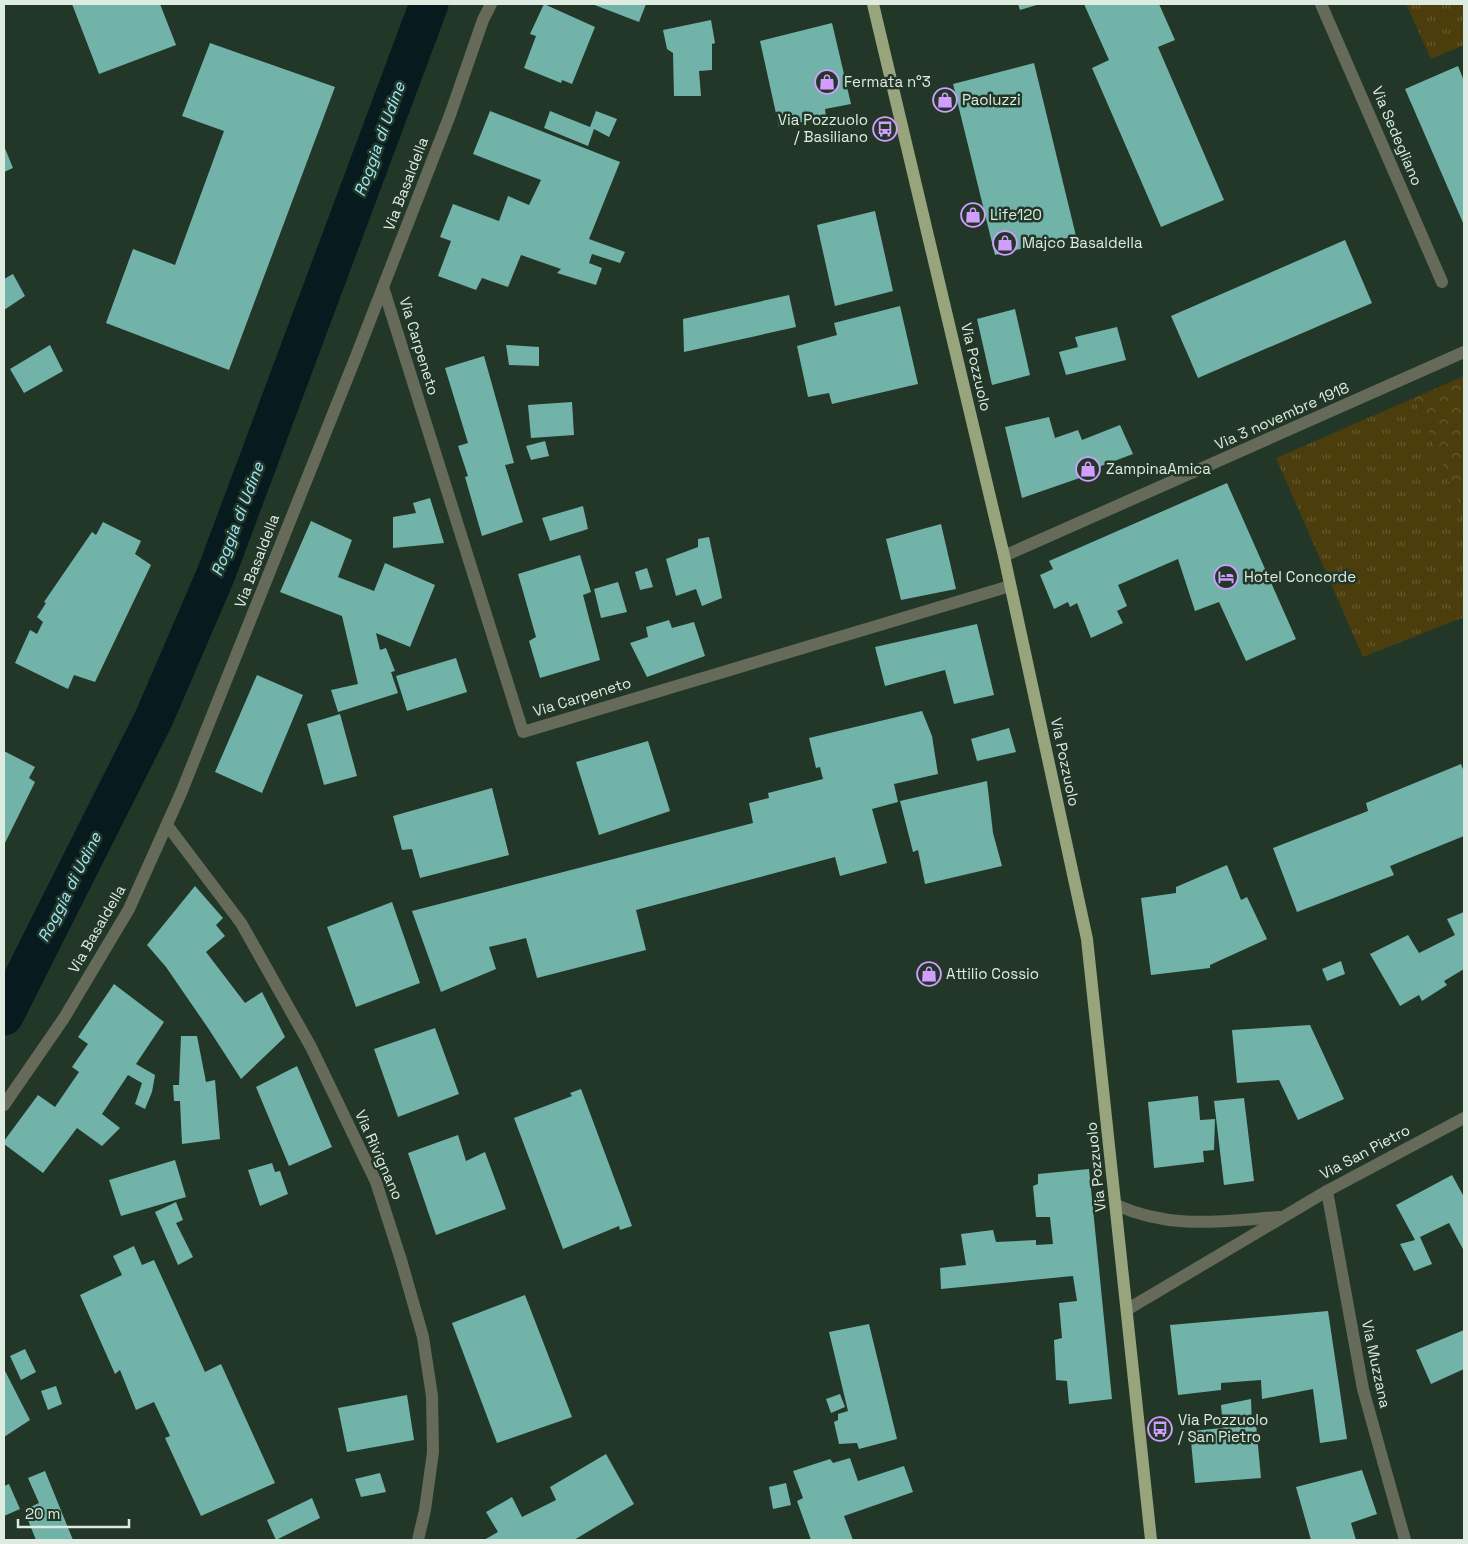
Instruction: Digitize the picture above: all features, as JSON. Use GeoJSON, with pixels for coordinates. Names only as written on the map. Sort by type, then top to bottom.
{"type":"FeatureCollection","features":[{"type":"Feature","properties":{"kind":"main road","name":"Via Pozzuolo"},"geometry":{"type":"LineString","coordinates":[[873,4],[1004,556],[1087,939],[1128,1308],[1151,1540]]}},
{"type":"Feature","properties":{"kind":"street","name":"Via Basaldella"},"geometry":{"type":"LineString","coordinates":[[4,1105],[64,1018],[129,909],[167,825],[246,634],[383,287],[450,115],[483,20],[491,4]]}},
{"type":"Feature","properties":{"kind":"street","name":"Via Sedegliano"},"geometry":{"type":"LineString","coordinates":[[1321,4],[1442,282]]}},
{"type":"Feature","properties":{"kind":"street","name":"Via Carpeneto"},"geometry":{"type":"LineString","coordinates":[[383,287],[523,732],[1010,586]]}},
{"type":"Feature","properties":{"kind":"street","name":"Via 3 novembre 1918"},"geometry":{"type":"LineString","coordinates":[[1004,556],[1464,352]]}},
{"type":"Feature","properties":{"kind":"street","name":"Via Rivignano"},"geometry":{"type":"LineString","coordinates":[[167,825],[241,923],[311,1048],[376,1182],[423,1337],[432,1396],[433,1452],[418,1540]]}},
{"type":"Feature","properties":{"kind":"street","name":"Via San Pietro"},"geometry":{"type":"LineString","coordinates":[[1128,1308],[1327,1191],[1464,1118]]}},
{"type":"Feature","properties":{"kind":"street","name":"Via Muzzana"},"geometry":{"type":"LineString","coordinates":[[1327,1191],[1362,1389],[1405,1540]]}},
{"type":"Feature","properties":{"kind":"street","name":"Via San Pietro"},"geometry":{"type":"LineString","coordinates":[[1116,1205],[1136,1214],[1170,1222],[1210,1222],[1282,1217]]}},
{"type":"Feature","properties":{"kind":"green space"},"geometry":{"type":"Polygon","coordinates":[[[1406,4],[1464,4],[1464,45],[1431,59],[1406,4]]]}},
{"type":"Feature","properties":{"kind":"green space"},"geometry":{"type":"Polygon","coordinates":[[[1464,376],[1464,515],[1414,398],[1464,376]]]}},
{"type":"Feature","properties":{"kind":"green space"},"geometry":{"type":"Polygon","coordinates":[[[1414,398],[1464,515],[1464,617],[1363,657],[1276,458],[1414,398]]]}},
{"type":"Feature","properties":{"kind":"building"},"geometry":{"type":"Polygon","coordinates":[[[72,4],[160,4],[176,45],[99,74],[72,4]]]}},
{"type":"Feature","properties":{"kind":"building"},"geometry":{"type":"Polygon","coordinates":[[[544,4],[595,27],[572,84],[562,80],[561,83],[524,68],[536,36],[530,34],[544,4]]]}},
{"type":"Feature","properties":{"kind":"building"},"geometry":{"type":"Polygon","coordinates":[[[592,4],[646,4],[639,22],[592,4]]]}},
{"type":"Feature","properties":{"kind":"building"},"geometry":{"type":"Polygon","coordinates":[[[1018,4],[1040,4],[1020,10],[1018,4]]]}},
{"type":"Feature","properties":{"kind":"building"},"geometry":{"type":"Polygon","coordinates":[[[1084,4],[1159,4],[1175,40],[1158,47],[1224,200],[1161,227],[1092,68],[1109,60],[1084,4]]]}},
{"type":"Feature","properties":{"kind":"building"},"geometry":{"type":"Polygon","coordinates":[[[711,20],[715,43],[712,44],[712,70],[699,71],[701,96],[674,96],[673,53],[667,49],[663,30],[711,20]]]}},
{"type":"Feature","properties":{"kind":"building"},"geometry":{"type":"Polygon","coordinates":[[[832,23],[851,104],[825,109],[826,117],[779,127],[760,41],[832,23]]]}},
{"type":"Feature","properties":{"kind":"building"},"geometry":{"type":"Polygon","coordinates":[[[210,43],[335,87],[229,370],[106,323],[133,249],[175,265],[224,131],[182,116],[210,43]]]}},
{"type":"Feature","properties":{"kind":"building"},"geometry":{"type":"Polygon","coordinates":[[[1034,63],[1076,236],[995,255],[953,84],[1034,63]]]}},
{"type":"Feature","properties":{"kind":"building"},"geometry":{"type":"Polygon","coordinates":[[[1458,66],[1464,81],[1464,225],[1405,89],[1458,66]]]}},
{"type":"Feature","properties":{"kind":"building"},"geometry":{"type":"Polygon","coordinates":[[[490,111],[620,162],[589,239],[625,252],[620,263],[592,254],[589,263],[602,268],[596,285],[557,273],[561,269],[521,255],[508,287],[482,278],[476,290],[438,276],[451,241],[440,237],[453,204],[499,221],[508,196],[529,205],[541,180],[473,154],[490,111]]]}},
{"type":"Feature","properties":{"kind":"building"},"geometry":{"type":"Polygon","coordinates":[[[550,111],[590,127],[596,111],[617,119],[609,137],[594,129],[588,146],[544,128],[550,111]]]}},
{"type":"Feature","properties":{"kind":"building"},"geometry":{"type":"Polygon","coordinates":[[[4,146],[13,168],[4,172],[4,146]]]}},
{"type":"Feature","properties":{"kind":"building"},"geometry":{"type":"Polygon","coordinates":[[[875,211],[893,291],[835,306],[817,225],[875,211]]]}},
{"type":"Feature","properties":{"kind":"building"},"geometry":{"type":"Polygon","coordinates":[[[1345,240],[1372,303],[1198,378],[1171,316],[1345,240]]]}},
{"type":"Feature","properties":{"kind":"building"},"geometry":{"type":"Polygon","coordinates":[[[13,274],[25,296],[4,310],[4,279],[13,274]]]}},
{"type":"Feature","properties":{"kind":"building"},"geometry":{"type":"Polygon","coordinates":[[[789,295],[796,327],[684,352],[683,319],[789,295]]]}},
{"type":"Feature","properties":{"kind":"building"},"geometry":{"type":"Polygon","coordinates":[[[900,306],[918,384],[832,404],[829,393],[808,397],[797,346],[837,335],[834,323],[900,306]]]}},
{"type":"Feature","properties":{"kind":"building"},"geometry":{"type":"Polygon","coordinates":[[[1015,309],[1030,375],[992,385],[977,319],[1015,309]]]}},
{"type":"Feature","properties":{"kind":"building"},"geometry":{"type":"Polygon","coordinates":[[[1117,327],[1126,360],[1066,375],[1059,352],[1078,347],[1075,337],[1117,327]]]}},
{"type":"Feature","properties":{"kind":"building"},"geometry":{"type":"Polygon","coordinates":[[[50,345],[63,371],[24,393],[10,369],[50,345]]]}},
{"type":"Feature","properties":{"kind":"building"},"geometry":{"type":"Polygon","coordinates":[[[506,345],[539,347],[539,366],[509,365],[506,345]]]}},
{"type":"Feature","properties":{"kind":"building"},"geometry":{"type":"Polygon","coordinates":[[[484,356],[514,463],[505,465],[523,522],[482,536],[465,477],[468,476],[458,446],[468,443],[445,368],[484,356]]]}},
{"type":"Feature","properties":{"kind":"building"},"geometry":{"type":"Polygon","coordinates":[[[572,402],[574,435],[531,438],[528,405],[572,402]]]}},
{"type":"Feature","properties":{"kind":"building"},"geometry":{"type":"Polygon","coordinates":[[[1049,417],[1055,438],[1078,430],[1082,440],[1120,425],[1133,454],[1093,469],[1094,473],[1022,498],[1005,427],[1049,417]]]}},
{"type":"Feature","properties":{"kind":"building"},"geometry":{"type":"Polygon","coordinates":[[[545,441],[549,456],[531,460],[526,446],[545,441]]]}},
{"type":"Feature","properties":{"kind":"building","name":"Hotel Concorde"},"geometry":{"type":"Polygon","coordinates":[[[1227,483],[1296,639],[1246,661],[1219,602],[1195,611],[1178,559],[1118,585],[1127,606],[1117,611],[1123,623],[1091,638],[1077,603],[1070,607],[1068,602],[1054,609],[1040,575],[1053,569],[1049,561],[1227,483]]]}},
{"type":"Feature","properties":{"kind":"building"},"geometry":{"type":"Polygon","coordinates":[[[430,498],[444,543],[393,548],[393,517],[416,513],[413,503],[430,498]]]}},
{"type":"Feature","properties":{"kind":"building"},"geometry":{"type":"Polygon","coordinates":[[[583,506],[588,529],[550,541],[542,518],[583,506]]]}},
{"type":"Feature","properties":{"kind":"building"},"geometry":{"type":"Polygon","coordinates":[[[311,521],[352,540],[338,577],[374,591],[385,563],[435,585],[410,647],[376,633],[380,650],[386,648],[395,671],[391,672],[398,693],[338,712],[331,690],[358,684],[342,616],[280,592],[311,521]]]}},
{"type":"Feature","properties":{"kind":"building"},"geometry":{"type":"Polygon","coordinates":[[[103,522],[141,541],[135,554],[151,565],[95,682],[74,675],[68,689],[15,663],[30,630],[37,634],[43,622],[37,617],[46,603],[44,602],[92,532],[96,535],[103,522]]]}},
{"type":"Feature","properties":{"kind":"building"},"geometry":{"type":"Polygon","coordinates":[[[941,524],[956,589],[901,600],[886,539],[941,524]]]}},
{"type":"Feature","properties":{"kind":"building"},"geometry":{"type":"Polygon","coordinates":[[[709,537],[722,598],[702,606],[696,589],[676,596],[666,559],[698,547],[698,539],[709,537]]]}},
{"type":"Feature","properties":{"kind":"building"},"geometry":{"type":"Polygon","coordinates":[[[580,555],[591,592],[583,595],[600,660],[540,678],[529,641],[536,637],[518,574],[580,555]]]}},
{"type":"Feature","properties":{"kind":"building"},"geometry":{"type":"Polygon","coordinates":[[[647,568],[653,587],[640,590],[635,572],[647,568]]]}},
{"type":"Feature","properties":{"kind":"building"},"geometry":{"type":"Polygon","coordinates":[[[618,582],[627,612],[601,618],[594,589],[618,582]]]}},
{"type":"Feature","properties":{"kind":"building"},"geometry":{"type":"Polygon","coordinates":[[[669,620],[672,628],[694,622],[705,656],[647,677],[630,643],[648,637],[646,627],[669,620]]]}},
{"type":"Feature","properties":{"kind":"building"},"geometry":{"type":"Polygon","coordinates":[[[977,624],[994,695],[954,704],[945,670],[885,686],[875,647],[977,624]]]}},
{"type":"Feature","properties":{"kind":"building"},"geometry":{"type":"Polygon","coordinates":[[[456,658],[467,692],[407,711],[396,676],[456,658]]]}},
{"type":"Feature","properties":{"kind":"building"},"geometry":{"type":"Polygon","coordinates":[[[257,675],[303,695],[262,793],[215,772],[257,675]]]}},
{"type":"Feature","properties":{"kind":"building"},"geometry":{"type":"Polygon","coordinates":[[[922,711],[932,736],[938,774],[894,784],[898,802],[872,809],[887,863],[840,876],[835,857],[636,910],[646,950],[537,978],[526,938],[489,947],[496,969],[441,992],[412,911],[753,823],[749,803],[769,798],[768,793],[823,779],[820,767],[816,768],[809,738],[922,711]]]}},
{"type":"Feature","properties":{"kind":"building"},"geometry":{"type":"Polygon","coordinates":[[[340,714],[357,776],[324,785],[307,724],[340,714]]]}},
{"type":"Feature","properties":{"kind":"building"},"geometry":{"type":"Polygon","coordinates":[[[1009,728],[1016,752],[977,761],[971,739],[1009,728]]]}},
{"type":"Feature","properties":{"kind":"building"},"geometry":{"type":"Polygon","coordinates":[[[648,741],[670,811],[599,835],[576,762],[648,741]]]}},
{"type":"Feature","properties":{"kind":"building"},"geometry":{"type":"Polygon","coordinates":[[[4,751],[35,767],[29,778],[35,782],[4,845],[4,751]]]}},
{"type":"Feature","properties":{"kind":"building"},"geometry":{"type":"Polygon","coordinates":[[[1461,764],[1464,772],[1464,836],[1390,866],[1394,875],[1297,912],[1273,848],[1368,811],[1366,803],[1461,764]]]}},
{"type":"Feature","properties":{"kind":"building"},"geometry":{"type":"Polygon","coordinates":[[[987,781],[993,833],[1002,866],[925,884],[918,850],[913,852],[900,801],[987,781]]]}},
{"type":"Feature","properties":{"kind":"building"},"geometry":{"type":"Polygon","coordinates":[[[492,788],[509,855],[420,878],[412,849],[402,850],[393,816],[492,788]]]}},
{"type":"Feature","properties":{"kind":"building"},"geometry":{"type":"Polygon","coordinates":[[[1227,865],[1241,900],[1247,897],[1267,939],[1210,965],[1210,968],[1151,975],[1141,898],[1176,893],[1176,887],[1227,865]]]}},
{"type":"Feature","properties":{"kind":"building"},"geometry":{"type":"Polygon","coordinates":[[[195,886],[223,918],[216,925],[225,936],[206,952],[245,1003],[262,992],[285,1037],[241,1079],[166,967],[147,945],[195,886]]]}},
{"type":"Feature","properties":{"kind":"building"},"geometry":{"type":"Polygon","coordinates":[[[392,902],[420,983],[356,1007],[327,927],[392,902]]]}},
{"type":"Feature","properties":{"kind":"building"},"geometry":{"type":"Polygon","coordinates":[[[1464,912],[1464,969],[1444,981],[1447,985],[1422,1001],[1419,995],[1400,1006],[1370,954],[1408,935],[1419,953],[1455,935],[1447,919],[1464,912]]]}},
{"type":"Feature","properties":{"kind":"building"},"geometry":{"type":"Polygon","coordinates":[[[1341,961],[1345,974],[1327,981],[1322,969],[1341,961]]]}},
{"type":"Feature","properties":{"kind":"building"},"geometry":{"type":"Polygon","coordinates":[[[114,984],[164,1022],[136,1064],[155,1075],[152,1092],[145,1109],[135,1104],[142,1083],[128,1075],[102,1114],[120,1128],[102,1146],[77,1128],[43,1173],[4,1144],[4,1141],[38,1095],[55,1107],[79,1072],[72,1067],[88,1044],[78,1037],[114,984]]]}},
{"type":"Feature","properties":{"kind":"building"},"geometry":{"type":"Polygon","coordinates":[[[1310,1025],[1344,1099],[1298,1120],[1279,1080],[1237,1083],[1232,1030],[1310,1025]]]}},
{"type":"Feature","properties":{"kind":"building"},"geometry":{"type":"Polygon","coordinates":[[[435,1028],[459,1094],[398,1117],[374,1049],[435,1028]]]}},
{"type":"Feature","properties":{"kind":"building"},"geometry":{"type":"Polygon","coordinates":[[[181,1036],[197,1036],[206,1082],[215,1080],[220,1139],[182,1144],[180,1101],[174,1101],[173,1085],[179,1085],[181,1036]]]}},
{"type":"Feature","properties":{"kind":"building"},"geometry":{"type":"Polygon","coordinates":[[[297,1066],[332,1147],[289,1166],[256,1087],[297,1066]]]}},
{"type":"Feature","properties":{"kind":"building"},"geometry":{"type":"Polygon","coordinates":[[[581,1089],[632,1226],[620,1230],[619,1226],[563,1249],[514,1118],[572,1096],[570,1093],[581,1089]]]}},
{"type":"Feature","properties":{"kind":"building"},"geometry":{"type":"Polygon","coordinates":[[[1198,1096],[1200,1120],[1215,1119],[1214,1150],[1203,1151],[1204,1162],[1154,1168],[1148,1102],[1198,1096]]]}},
{"type":"Feature","properties":{"kind":"building"},"geometry":{"type":"Polygon","coordinates":[[[1244,1098],[1254,1181],[1224,1185],[1214,1101],[1244,1098]]]}},
{"type":"Feature","properties":{"kind":"building"},"geometry":{"type":"Polygon","coordinates":[[[458,1135],[466,1161],[485,1152],[506,1209],[436,1235],[408,1153],[458,1135]]]}},
{"type":"Feature","properties":{"kind":"building"},"geometry":{"type":"Polygon","coordinates":[[[175,1160],[186,1197],[121,1216],[109,1180],[175,1160]]]}},
{"type":"Feature","properties":{"kind":"building"},"geometry":{"type":"Polygon","coordinates":[[[272,1163],[275,1172],[280,1171],[288,1194],[260,1206],[248,1170],[272,1163]]]}},
{"type":"Feature","properties":{"kind":"building"},"geometry":{"type":"Polygon","coordinates":[[[1089,1169],[1112,1399],[1069,1404],[1067,1381],[1056,1380],[1054,1340],[1062,1338],[1059,1303],[1077,1301],[1073,1276],[941,1289],[940,1268],[966,1265],[961,1234],[993,1230],[996,1242],[1036,1240],[1036,1245],[1053,1244],[1050,1217],[1036,1217],[1033,1186],[1038,1184],[1038,1174],[1089,1169]]]}},
{"type":"Feature","properties":{"kind":"building"},"geometry":{"type":"Polygon","coordinates":[[[1452,1175],[1464,1197],[1464,1251],[1449,1223],[1420,1237],[1432,1264],[1414,1271],[1400,1244],[1415,1240],[1396,1205],[1452,1175]]]}},
{"type":"Feature","properties":{"kind":"building"},"geometry":{"type":"Polygon","coordinates":[[[176,1202],[183,1220],[176,1223],[193,1257],[178,1265],[155,1212],[176,1202]]]}},
{"type":"Feature","properties":{"kind":"building"},"geometry":{"type":"Polygon","coordinates":[[[134,1246],[142,1265],[154,1260],[205,1372],[221,1364],[275,1483],[201,1516],[165,1438],[170,1436],[154,1402],[136,1410],[120,1370],[115,1374],[80,1295],[122,1275],[113,1256],[134,1246]]]}},
{"type":"Feature","properties":{"kind":"building"},"geometry":{"type":"Polygon","coordinates":[[[525,1295],[572,1417],[497,1443],[452,1323],[525,1295]]]}},
{"type":"Feature","properties":{"kind":"building"},"geometry":{"type":"Polygon","coordinates":[[[1328,1311],[1347,1439],[1320,1443],[1313,1389],[1262,1399],[1261,1380],[1221,1383],[1221,1390],[1178,1395],[1170,1325],[1328,1311]]]}},
{"type":"Feature","properties":{"kind":"building"},"geometry":{"type":"Polygon","coordinates":[[[869,1324],[897,1439],[859,1449],[857,1443],[839,1444],[834,1422],[838,1420],[838,1414],[848,1411],[829,1332],[869,1324]]]}},
{"type":"Feature","properties":{"kind":"building"},"geometry":{"type":"Polygon","coordinates":[[[1464,1330],[1464,1369],[1431,1384],[1416,1350],[1464,1330]]]}},
{"type":"Feature","properties":{"kind":"building"},"geometry":{"type":"Polygon","coordinates":[[[25,1349],[36,1372],[21,1380],[10,1356],[25,1349]]]}},
{"type":"Feature","properties":{"kind":"building"},"geometry":{"type":"Polygon","coordinates":[[[4,1369],[30,1420],[4,1437],[4,1369]]]}},
{"type":"Feature","properties":{"kind":"building"},"geometry":{"type":"Polygon","coordinates":[[[56,1386],[62,1404],[48,1410],[41,1391],[56,1386]]]}},
{"type":"Feature","properties":{"kind":"building"},"geometry":{"type":"Polygon","coordinates":[[[840,1394],[845,1407],[831,1413],[826,1399],[840,1394]]]}},
{"type":"Feature","properties":{"kind":"building"},"geometry":{"type":"Polygon","coordinates":[[[407,1395],[414,1440],[347,1452],[338,1408],[407,1395]]]}},
{"type":"Feature","properties":{"kind":"building"},"geometry":{"type":"Polygon","coordinates":[[[1251,1399],[1252,1425],[1256,1424],[1261,1478],[1195,1483],[1190,1431],[1223,1428],[1221,1405],[1251,1399]]]}},
{"type":"Feature","properties":{"kind":"building"},"geometry":{"type":"Polygon","coordinates":[[[606,1454],[634,1504],[574,1540],[484,1540],[498,1532],[486,1512],[512,1497],[522,1517],[556,1500],[550,1487],[606,1454]]]}},
{"type":"Feature","properties":{"kind":"building"},"geometry":{"type":"Polygon","coordinates":[[[850,1458],[858,1481],[904,1466],[913,1492],[844,1516],[853,1540],[811,1540],[797,1501],[803,1498],[793,1471],[830,1459],[833,1463],[850,1458]]]}},
{"type":"Feature","properties":{"kind":"building"},"geometry":{"type":"Polygon","coordinates":[[[1362,1470],[1377,1514],[1351,1523],[1356,1540],[1311,1540],[1296,1487],[1362,1470]]]}},
{"type":"Feature","properties":{"kind":"building"},"geometry":{"type":"Polygon","coordinates":[[[45,1471],[73,1540],[36,1540],[24,1510],[39,1503],[28,1478],[45,1471]]]}},
{"type":"Feature","properties":{"kind":"building"},"geometry":{"type":"Polygon","coordinates":[[[380,1473],[386,1492],[361,1497],[355,1479],[380,1473]]]}},
{"type":"Feature","properties":{"kind":"building"},"geometry":{"type":"Polygon","coordinates":[[[786,1483],[791,1505],[773,1509],[769,1487],[786,1483]]]}},
{"type":"Feature","properties":{"kind":"building"},"geometry":{"type":"Polygon","coordinates":[[[9,1484],[20,1509],[4,1516],[4,1486],[9,1484]]]}},
{"type":"Feature","properties":{"kind":"building"},"geometry":{"type":"Polygon","coordinates":[[[312,1498],[320,1518],[276,1540],[267,1520],[312,1498]]]}},
{"type":"Feature","properties":{"kind":"waterway","name":"Roggia di Udine"},"geometry":{"type":"LineString","coordinates":[[4,1016],[154,718],[216,574],[429,4]]}},
{"type":"Feature","properties":{"kind":"place","name":"Fermata n°3"},"geometry":{"type":"Point","coordinates":[827,82]}},
{"type":"Feature","properties":{"kind":"place","name":"Paoluzzi"},"geometry":{"type":"Point","coordinates":[945,100]}},
{"type":"Feature","properties":{"kind":"place","name":"Via Pozzuolo / Basiliano"},"geometry":{"type":"Point","coordinates":[885,129]}},
{"type":"Feature","properties":{"kind":"place","name":"Life120"},"geometry":{"type":"Point","coordinates":[973,215]}},
{"type":"Feature","properties":{"kind":"place","name":"Majco Basaldella"},"geometry":{"type":"Point","coordinates":[1005,243]}},
{"type":"Feature","properties":{"kind":"place","name":"ZampinaAmica"},"geometry":{"type":"Point","coordinates":[1088,469]}},
{"type":"Feature","properties":{"kind":"place","name":"Hotel Concorde"},"geometry":{"type":"Point","coordinates":[1226,577]}},
{"type":"Feature","properties":{"kind":"place","name":"Attilio Cossio"},"geometry":{"type":"Point","coordinates":[929,974]}},
{"type":"Feature","properties":{"kind":"place","name":"Via Pozzuolo / San Pietro"},"geometry":{"type":"Point","coordinates":[1160,1429]}}]}
